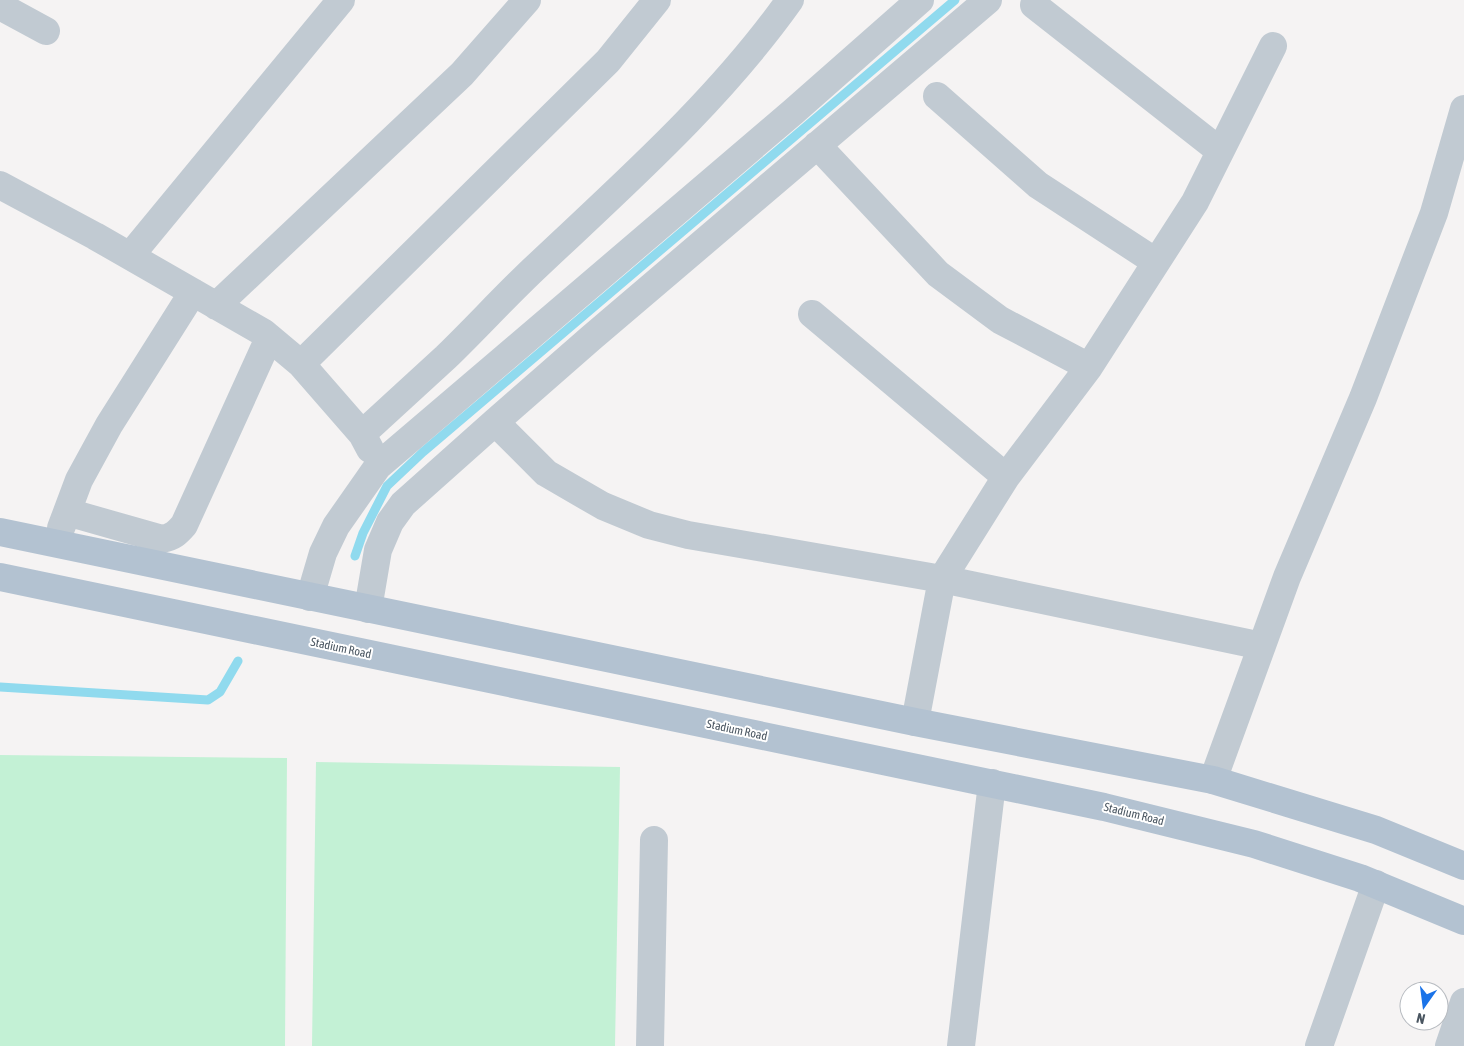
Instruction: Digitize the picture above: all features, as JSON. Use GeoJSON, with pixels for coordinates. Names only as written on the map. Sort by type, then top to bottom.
{"type":"FeatureCollection","features":[{"type":"Feature","properties":{"kind":"main road"},"geometry":{"type":"LineString","coordinates":[[0,532],[916,722],[1213,780],[1376,830],[1464,866]]}},
{"type":"Feature","properties":{"kind":"main road","name":"Stadium Road"},"geometry":{"type":"LineString","coordinates":[[0,577],[1104,807],[1254,844],[1360,878],[1464,921]]}},
{"type":"Feature","properties":{"kind":"street"},"geometry":{"type":"LineString","coordinates":[[130,256],[341,0]]}},
{"type":"Feature","properties":{"kind":"street"},"geometry":{"type":"LineString","coordinates":[[56,543],[80,480],[109,426],[204,299],[462,74],[526,0]]}},
{"type":"Feature","properties":{"kind":"street"},"geometry":{"type":"LineString","coordinates":[[301,364],[608,61],[657,0]]}},
{"type":"Feature","properties":{"kind":"street"},"geometry":{"type":"LineString","coordinates":[[362,434],[447,356],[520,282],[698,112],[767,32],[790,0]]}},
{"type":"Feature","properties":{"kind":"street"},"geometry":{"type":"LineString","coordinates":[[310,597],[323,553],[336,526],[378,466],[793,112],[920,0]]}},
{"type":"Feature","properties":{"kind":"street"},"geometry":{"type":"LineString","coordinates":[[368,609],[378,550],[390,522],[403,504],[495,422],[988,0]]}},
{"type":"Feature","properties":{"kind":"street"},"geometry":{"type":"LineString","coordinates":[[1034,5],[1220,151]]}},
{"type":"Feature","properties":{"kind":"street"},"geometry":{"type":"LineString","coordinates":[[0,6],[46,31]]}},
{"type":"Feature","properties":{"kind":"street"},"geometry":{"type":"LineString","coordinates":[[916,722],[942,579],[1006,477],[1089,367],[1195,202],[1273,46]]}},
{"type":"Feature","properties":{"kind":"street"},"geometry":{"type":"LineString","coordinates":[[937,96],[1038,185],[1156,262]]}},
{"type":"Feature","properties":{"kind":"street"},"geometry":{"type":"LineString","coordinates":[[1213,780],[1287,577],[1363,398],[1434,213],[1464,109]]}},
{"type":"Feature","properties":{"kind":"street"},"geometry":{"type":"LineString","coordinates":[[817,145],[938,274],[1000,320],[1089,367]]}},
{"type":"Feature","properties":{"kind":"street"},"geometry":{"type":"LineString","coordinates":[[0,185],[130,256],[270,338],[301,364],[362,434],[378,466]]}},
{"type":"Feature","properties":{"kind":"street"},"geometry":{"type":"LineString","coordinates":[[812,314],[1006,477]]}},
{"type":"Feature","properties":{"kind":"street"},"geometry":{"type":"LineString","coordinates":[[165,566],[172,537],[184,525],[270,338]]}},
{"type":"Feature","properties":{"kind":"street"},"geometry":{"type":"LineString","coordinates":[[495,422],[546,473],[603,506],[649,525],[688,535],[942,579],[1262,646]]}},
{"type":"Feature","properties":{"kind":"street"},"geometry":{"type":"LineString","coordinates":[[67,512],[162,539],[172,537]]}},
{"type":"Feature","properties":{"kind":"street"},"geometry":{"type":"LineString","coordinates":[[961,1046],[992,783]]}},
{"type":"Feature","properties":{"kind":"street"},"geometry":{"type":"LineString","coordinates":[[650,1046],[654,840]]}},
{"type":"Feature","properties":{"kind":"street"},"geometry":{"type":"LineString","coordinates":[[1319,1046],[1376,884]]}},
{"type":"Feature","properties":{"kind":"street"},"geometry":{"type":"LineString","coordinates":[[1449,1046],[1464,1002]]}},
{"type":"Feature","properties":{"kind":"green space"},"geometry":{"type":"Polygon","coordinates":[[[0,755],[287,758],[285,1046],[0,1046],[0,755]]]}},
{"type":"Feature","properties":{"kind":"green space"},"geometry":{"type":"Polygon","coordinates":[[[316,762],[620,767],[615,1046],[312,1046],[316,762]]]}},
{"type":"Feature","properties":{"kind":"waterway"},"geometry":{"type":"LineString","coordinates":[[355,556],[363,533],[387,486],[423,452],[955,0]]}},
{"type":"Feature","properties":{"kind":"waterway"},"geometry":{"type":"LineString","coordinates":[[0,687],[208,700],[220,692],[238,661]]}}]}
